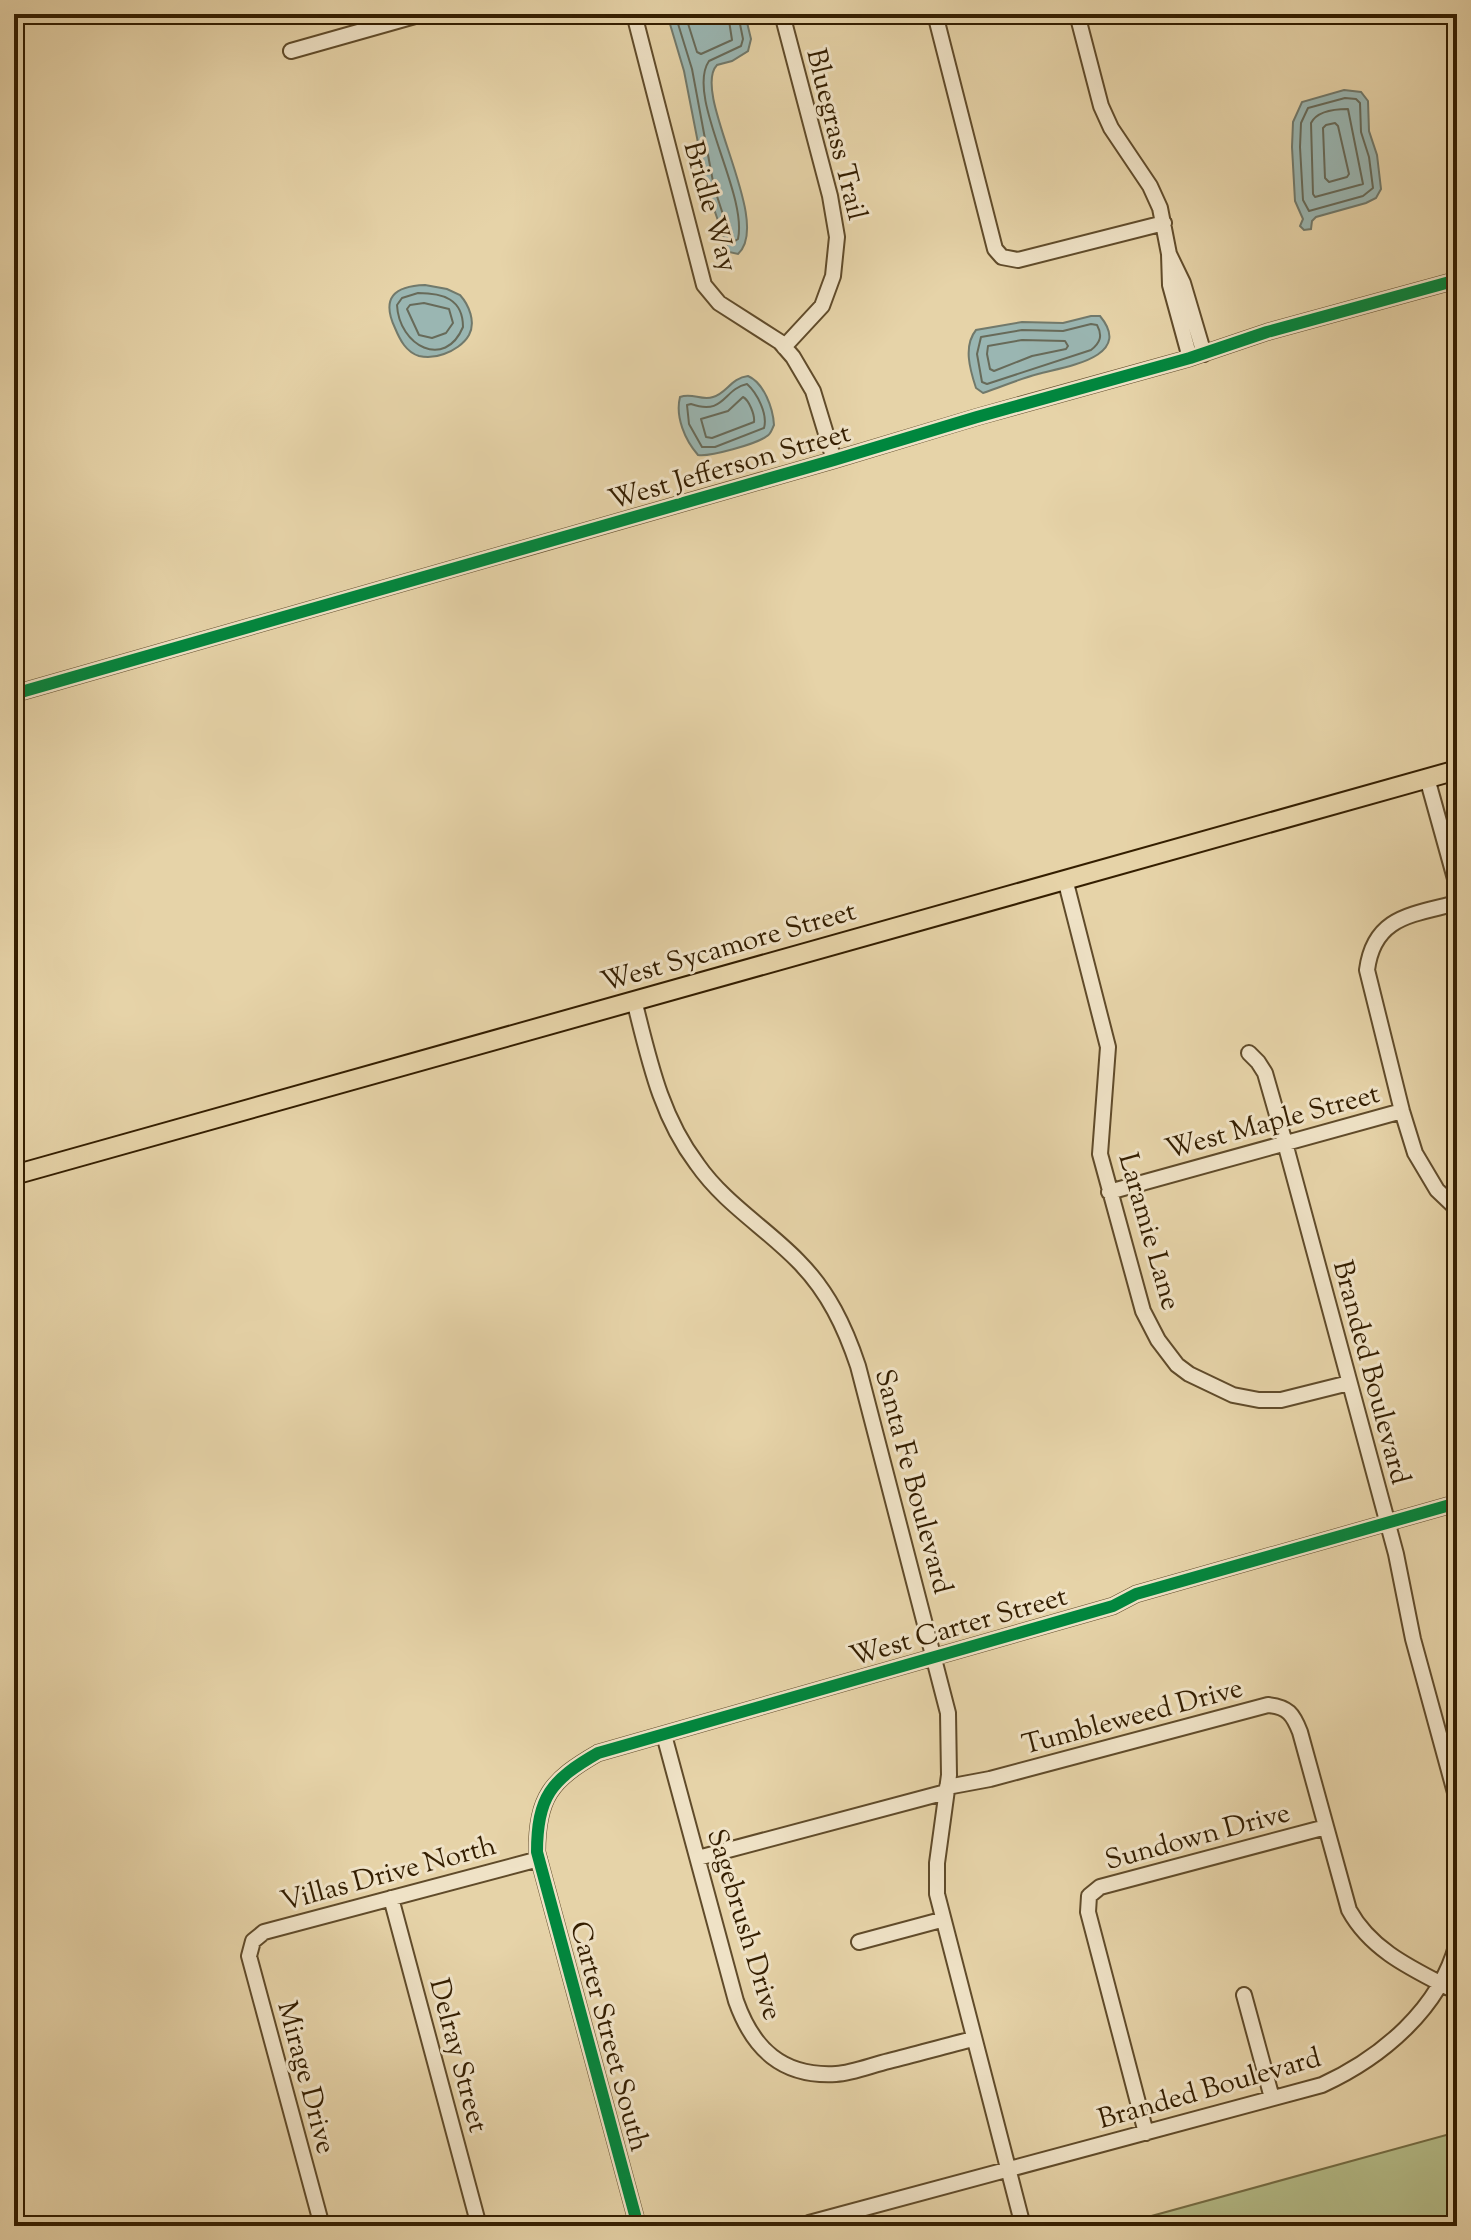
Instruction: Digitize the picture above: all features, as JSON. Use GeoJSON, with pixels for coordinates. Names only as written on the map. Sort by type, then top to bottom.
{"type":"FeatureCollection","features":[{"type":"Feature","properties":{"kind":"main road","name":"West Sycamore Street"},"geometry":{"type":"LineString","coordinates":[[14,1175],[1457,770]]}},
{"type":"Feature","properties":{"kind":"street"},"geometry":{"type":"LineString","coordinates":[[291,51],[422,14]]}},
{"type":"Feature","properties":{"kind":"street","name":"Bridle Way"},"geometry":{"type":"LineString","coordinates":[[634,14],[704,285],[719,303],[784,347],[813,391],[834,460]]}},
{"type":"Feature","properties":{"kind":"street","name":"Bluegrass Trail"},"geometry":{"type":"LineString","coordinates":[[782,14],[830,196],[837,237],[833,276],[822,306],[784,347]]}},
{"type":"Feature","properties":{"kind":"street"},"geometry":{"type":"LineString","coordinates":[[935,14],[995,249],[1002,257],[1018,260],[1164,223]]}},
{"type":"Feature","properties":{"kind":"street"},"geometry":{"type":"LineString","coordinates":[[1077,14],[1101,106],[1111,128],[1150,186],[1164,223],[1170,285],[1197,356]]}},
{"type":"Feature","properties":{"kind":"street","name":"West Jefferson Street"},"geometry":{"type":"LineString","coordinates":[[14,694],[1197,356],[1267,332],[1457,280]]}},
{"type":"Feature","properties":{"kind":"street"},"geometry":{"type":"LineString","coordinates":[[1427,778],[1457,886]]}},
{"type":"Feature","properties":{"kind":"street","name":"Laramie Lane"},"geometry":{"type":"LineString","coordinates":[[1065,879],[1108,1047],[1099,1141],[1109,1192],[1143,1311],[1158,1340],[1177,1365],[1218,1390],[1259,1400],[1281,1400],[1349,1383]]}},
{"type":"Feature","properties":{"kind":"street"},"geometry":{"type":"LineString","coordinates":[[1457,903],[1412,915],[1389,925],[1369,953],[1367,970],[1402,1111],[1423,1169],[1437,1190],[1457,1209]]}},
{"type":"Feature","properties":{"kind":"street","name":"Santa Fe Boulevard"},"geometry":{"type":"LineString","coordinates":[[634,1000],[653,1076],[676,1133],[714,1184],[807,1270],[835,1309],[849,1340],[935,1656],[950,1730],[937,1863],[937,1894],[941,1920],[1023,2226]]}},
{"type":"Feature","properties":{"kind":"street","name":"Branded Boulevard"},"geometry":{"type":"LineString","coordinates":[[1249,1053],[1265,1073],[1285,1143],[1387,1522],[1413,1639],[1457,1800]]}},
{"type":"Feature","properties":{"kind":"street","name":"West Maple Street"},"geometry":{"type":"LineString","coordinates":[[1109,1192],[1402,1111]]}},
{"type":"Feature","properties":{"kind":"street","name":"West Carter Street"},"geometry":{"type":"LineString","coordinates":[[539,1859],[537,1828],[550,1790],[567,1771],[598,1753],[1113,1606],[1136,1594],[1457,1503]]}},
{"type":"Feature","properties":{"kind":"street","name":"Tumbleweed Drive"},"geometry":{"type":"LineString","coordinates":[[698,1858],[946,1789],[1268,1705],[1280,1706],[1292,1713],[1300,1732],[1349,1910],[1360,1930],[1386,1953],[1457,1992]]}},
{"type":"Feature","properties":{"kind":"street","name":"Sagebrush Drive"},"geometry":{"type":"LineString","coordinates":[[664,1735],[743,2023],[756,2044],[776,2061],[802,2072],[837,2074],[973,2039]]}},
{"type":"Feature","properties":{"kind":"street","name":"Sundown Drive"},"geometry":{"type":"LineString","coordinates":[[1146,2133],[1088,1912],[1089,1896],[1100,1887],[1326,1827]]}},
{"type":"Feature","properties":{"kind":"street","name":"Villas Drive North"},"geometry":{"type":"LineString","coordinates":[[253,1941],[264,1932],[539,1859]]}},
{"type":"Feature","properties":{"kind":"street","name":"Carter Street South"},"geometry":{"type":"LineString","coordinates":[[539,1859],[638,2226]]}},
{"type":"Feature","properties":{"kind":"street","name":"Delray Street"},"geometry":{"type":"LineString","coordinates":[[391,1898],[479,2226]]}},
{"type":"Feature","properties":{"kind":"street"},"geometry":{"type":"LineString","coordinates":[[859,1942],[941,1920]]}},
{"type":"Feature","properties":{"kind":"street","name":"Mirage Drive"},"geometry":{"type":"LineString","coordinates":[[253,1941],[249,1956],[322,2226]]}},
{"type":"Feature","properties":{"kind":"street","name":"Branded Boulevard"},"geometry":{"type":"LineString","coordinates":[[809,2223],[1322,2085],[1364,2063],[1412,2023],[1440,1983],[1457,1943]]}},
{"type":"Feature","properties":{"kind":"street"},"geometry":{"type":"LineString","coordinates":[[1244,1995],[1272,2098]]}},
{"type":"Feature","properties":{"kind":"green space"},"geometry":{"type":"Polygon","coordinates":[[[1457,2132],[1457,2226],[1115,2226],[1457,2132]]]}},
{"type":"Feature","properties":{"kind":"water"},"geometry":{"type":"Polygon","coordinates":[[[667,14],[745,14],[751,39],[748,51],[732,61],[717,65],[712,80],[714,102],[746,215],[746,238],[738,254],[729,252],[707,189],[684,71],[667,14]]]}},
{"type":"Feature","properties":{"kind":"water"},"geometry":{"type":"Polygon","coordinates":[[[1344,90],[1361,92],[1368,101],[1369,131],[1377,155],[1381,189],[1376,198],[1366,203],[1316,217],[1311,229],[1304,230],[1300,226],[1303,219],[1295,201],[1293,122],[1302,102],[1344,90]]]}},
{"type":"Feature","properties":{"kind":"water"},"geometry":{"type":"Polygon","coordinates":[[[425,285],[460,295],[472,319],[469,335],[461,344],[447,353],[432,357],[419,356],[407,349],[389,309],[390,301],[398,291],[425,285]]]}},
{"type":"Feature","properties":{"kind":"water"},"geometry":{"type":"Polygon","coordinates":[[[1100,316],[1108,330],[1109,342],[1092,358],[983,393],[976,388],[969,351],[976,330],[1022,322],[1063,323],[1100,316]]]}},
{"type":"Feature","properties":{"kind":"water"},"geometry":{"type":"Polygon","coordinates":[[[748,376],[759,384],[770,404],[774,425],[770,433],[744,446],[698,455],[682,428],[680,397],[713,397],[748,376]]]}},
{"type":"Feature","properties":{"kind":"cycle path"},"geometry":{"type":"LineString","coordinates":[[14,694],[1190,358],[1267,332],[1457,280]]}},
{"type":"Feature","properties":{"kind":"cycle path"},"geometry":{"type":"LineString","coordinates":[[638,2226],[537,1852],[544,1804],[550,1792],[569,1772],[598,1753],[1113,1606],[1136,1594],[1457,1503]]}}]}
